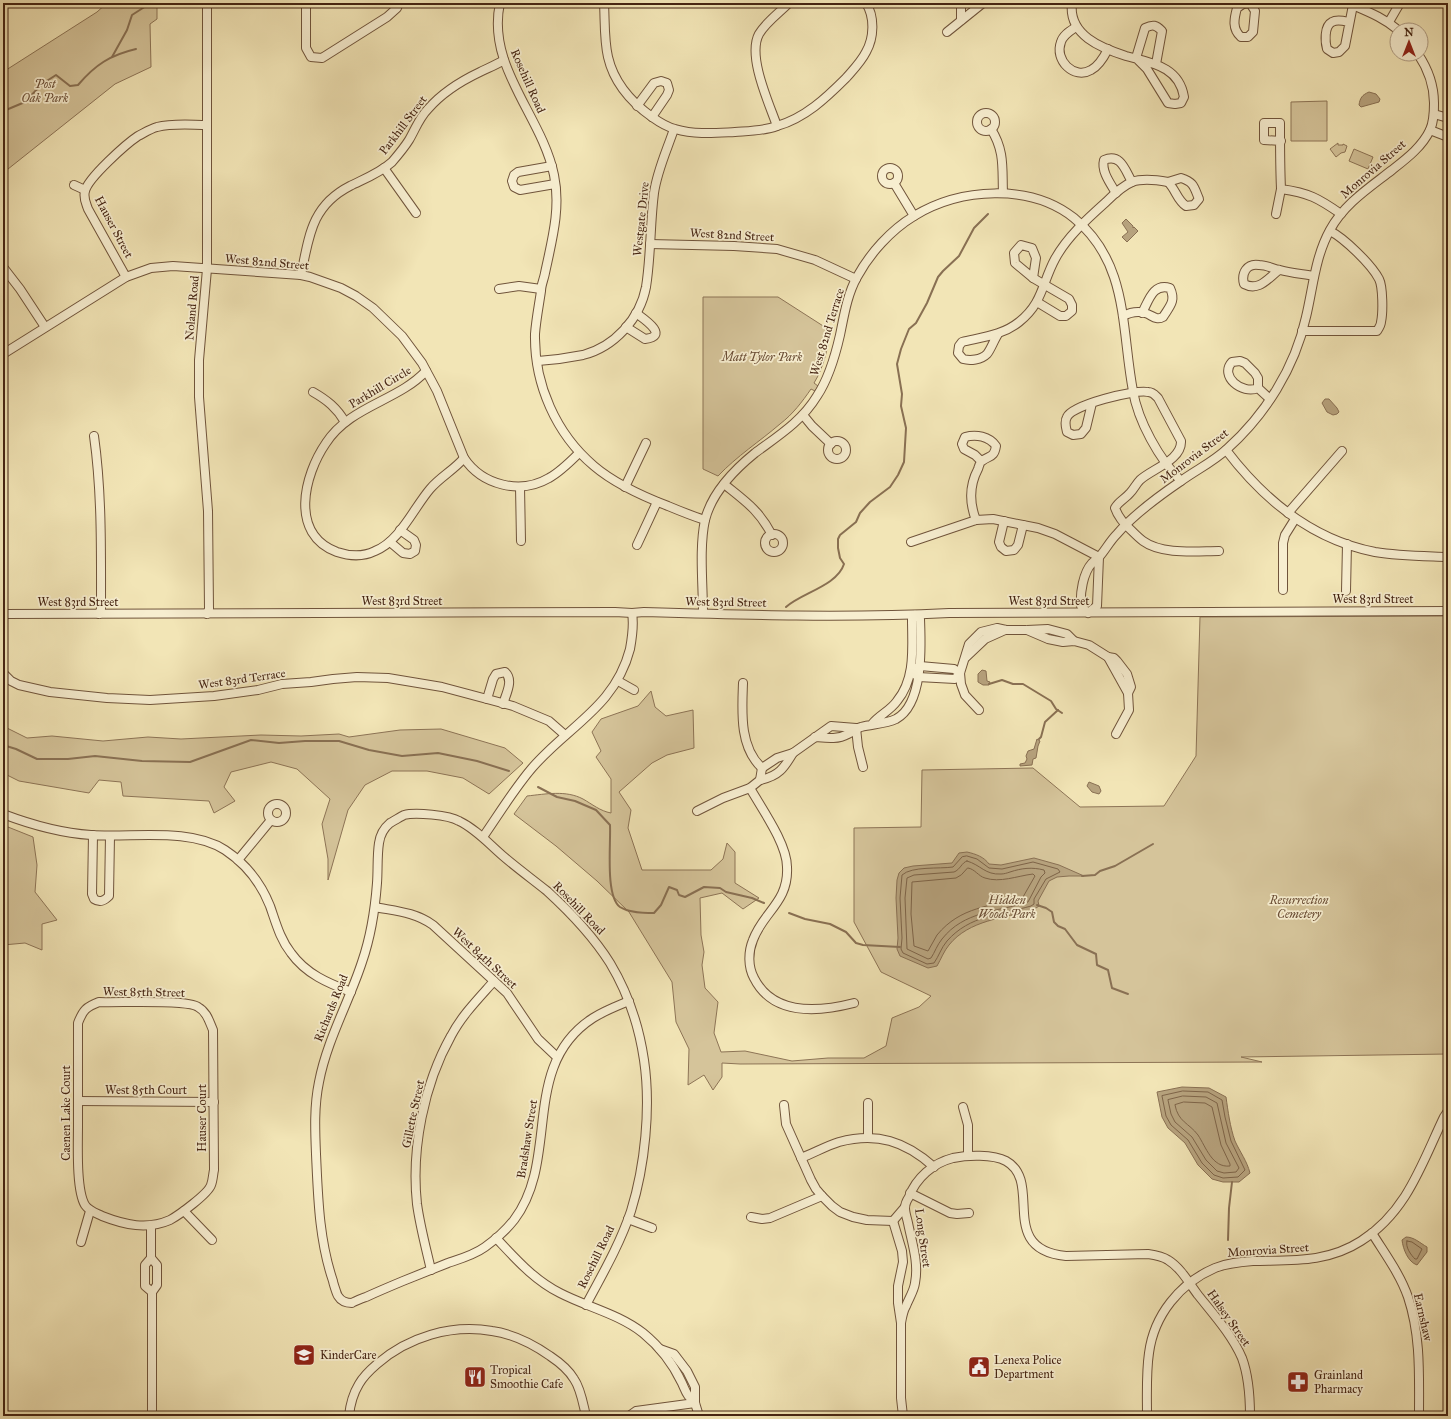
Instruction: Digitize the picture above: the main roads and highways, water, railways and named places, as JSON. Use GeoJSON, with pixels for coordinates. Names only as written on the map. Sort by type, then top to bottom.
{"type":"FeatureCollection","features":[{"type":"Feature","properties":{"kind":"water"},"geometry":{"type":"Polygon","coordinates":[[[1369,92],[1376,94],[1380,99],[1379,102],[1361,107],[1359,105],[1361,99],[1369,92]]]}},
{"type":"Feature","properties":{"kind":"water"},"geometry":{"type":"Polygon","coordinates":[[[1126,219],[1133,226],[1133,228],[1134,227],[1138,231],[1127,242],[1122,237],[1128,232],[1122,223],[1126,219]]]}},
{"type":"Feature","properties":{"kind":"water"},"geometry":{"type":"Polygon","coordinates":[[[1325,399],[1329,399],[1337,408],[1339,412],[1337,414],[1333,415],[1327,412],[1322,403],[1325,399]]]}},
{"type":"Feature","properties":{"kind":"water"},"geometry":{"type":"Polygon","coordinates":[[[982,670],[986,671],[987,681],[990,682],[989,685],[983,685],[978,682],[978,674],[982,670]]]}},
{"type":"Feature","properties":{"kind":"water"},"geometry":{"type":"Polygon","coordinates":[[[1037,739],[1040,741],[1036,758],[1033,759],[1032,765],[1020,766],[1020,764],[1025,763],[1028,751],[1034,749],[1037,739]]]}},
{"type":"Feature","properties":{"kind":"water"},"geometry":{"type":"Polygon","coordinates":[[[1089,782],[1099,786],[1101,791],[1099,794],[1092,792],[1087,786],[1089,782]]]}},
{"type":"Feature","properties":{"kind":"water"},"geometry":{"type":"Polygon","coordinates":[[[967,852],[980,856],[989,864],[1001,865],[1034,858],[1059,865],[1084,876],[1057,877],[1049,881],[1038,901],[1039,906],[1033,910],[988,921],[966,930],[949,945],[937,966],[928,968],[900,956],[897,949],[898,938],[896,898],[899,873],[904,868],[913,866],[952,863],[959,853],[967,852]]]}},
{"type":"Feature","properties":{"kind":"water"},"geometry":{"type":"Polygon","coordinates":[[[1182,1087],[1209,1088],[1226,1097],[1233,1136],[1250,1173],[1239,1182],[1223,1182],[1212,1179],[1198,1165],[1185,1143],[1168,1128],[1162,1117],[1157,1092],[1182,1087]]]}},
{"type":"Feature","properties":{"kind":"water"},"geometry":{"type":"Polygon","coordinates":[[[1406,1237],[1414,1239],[1427,1247],[1427,1252],[1417,1265],[1411,1261],[1405,1251],[1402,1240],[1406,1237]]]}},
{"type":"Feature","properties":{"kind":"waterway"},"geometry":{"type":"LineString","coordinates":[[112,57],[127,30],[132,15],[146,6],[147,3]]}},
{"type":"Feature","properties":{"kind":"waterway"},"geometry":{"type":"LineString","coordinates":[[3,114],[6,110],[25,102],[42,84],[56,75],[70,86],[78,85],[97,66],[118,54],[136,49]]}},
{"type":"Feature","properties":{"kind":"waterway"},"geometry":{"type":"LineString","coordinates":[[786,607],[800,597],[827,584],[840,572],[844,564],[840,558],[838,548],[838,539],[840,535],[856,522],[860,513],[870,502],[890,487],[898,475],[904,462],[906,428],[901,406],[902,394],[897,364],[901,349],[909,329],[916,323],[927,303],[938,277],[959,256],[974,228],[988,214]]}},
{"type":"Feature","properties":{"kind":"waterway"},"geometry":{"type":"LineString","coordinates":[[989,684],[1002,680],[1013,684],[1023,684],[1051,701],[1056,709],[1062,713]]}},
{"type":"Feature","properties":{"kind":"waterway"},"geometry":{"type":"LineString","coordinates":[[1039,739],[1041,737],[1045,722],[1058,710]]}},
{"type":"Feature","properties":{"kind":"waterway"},"geometry":{"type":"LineString","coordinates":[[3,745],[16,749],[37,759],[68,759],[95,756],[142,761],[190,762],[251,740],[279,743],[339,741],[369,750],[402,756],[438,753],[477,761],[509,771]]}},
{"type":"Feature","properties":{"kind":"waterway"},"geometry":{"type":"LineString","coordinates":[[538,787],[557,797],[575,801],[596,810],[610,825],[610,869],[612,892],[615,901],[620,907],[637,912],[654,913],[661,905],[669,887],[677,890],[679,895],[685,897],[704,887],[720,888],[726,892],[752,898],[764,903]]}},
{"type":"Feature","properties":{"kind":"waterway"},"geometry":{"type":"LineString","coordinates":[[1082,876],[1095,875],[1100,871],[1115,866],[1153,844]]}},
{"type":"Feature","properties":{"kind":"waterway"},"geometry":{"type":"LineString","coordinates":[[1037,905],[1052,912],[1054,922],[1058,926],[1065,929],[1077,945],[1096,954],[1097,965],[1108,970],[1112,988],[1128,994]]}},
{"type":"Feature","properties":{"kind":"waterway"},"geometry":{"type":"LineString","coordinates":[[789,913],[805,919],[830,924],[846,932],[856,943],[863,945],[900,947]]}},
{"type":"Feature","properties":{"kind":"waterway"},"geometry":{"type":"LineString","coordinates":[[1228,1240],[1229,1208],[1232,1182]]}},
{"type":"Feature","properties":{"kind":"place","name":"KinderCare"},"geometry":{"type":"Point","coordinates":[304,1355]}},
{"type":"Feature","properties":{"kind":"place","name":"Lenexa Police Department"},"geometry":{"type":"Point","coordinates":[979,1367]}},
{"type":"Feature","properties":{"kind":"place","name":"Tropical Smoothie Cafe"},"geometry":{"type":"Point","coordinates":[475,1377]}},
{"type":"Feature","properties":{"kind":"place","name":"Grainland Pharmacy"},"geometry":{"type":"Point","coordinates":[1298,1382]}},
{"type":"Feature","properties":{"kind":"park label","name":"Post Oak Park"},"geometry":{"type":"Point","coordinates":[45,91]}},
{"type":"Feature","properties":{"kind":"park label","name":"Matt Tylor Park"},"geometry":{"type":"Point","coordinates":[762,357]}},
{"type":"Feature","properties":{"kind":"park label","name":"Hidden Woods Park"},"geometry":{"type":"Point","coordinates":[1007,907]}},
{"type":"Feature","properties":{"kind":"park label","name":"Resurrection Cemetery"},"geometry":{"type":"Point","coordinates":[1299,907]}}]}
